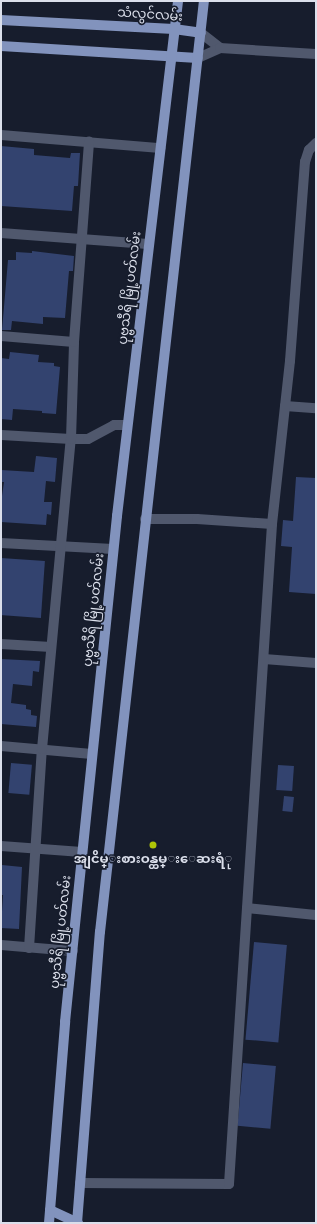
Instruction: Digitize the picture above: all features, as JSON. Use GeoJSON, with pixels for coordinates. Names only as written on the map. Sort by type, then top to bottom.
{"type":"FeatureCollection","features":[{"type":"Feature","properties":{"kind":"main road","name":"ပုဗ္ဗသီရိ မြို့ပတ်လမ်း"},"geometry":{"type":"LineString","coordinates":[[49,1223],[72,951],[126,425],[178,1]]}},
{"type":"Feature","properties":{"kind":"main road"},"geometry":{"type":"LineString","coordinates":[[50,1210],[77,1223],[100,932],[204,1]]}},
{"type":"Feature","properties":{"kind":"main road","name":"သံလွင်လမ်း"},"geometry":{"type":"LineString","coordinates":[[1,20],[174,29],[201,33]]}},
{"type":"Feature","properties":{"kind":"main road"},"geometry":{"type":"LineString","coordinates":[[1,46],[171,55],[198,58]]}},
{"type":"Feature","properties":{"kind":"street"},"geometry":{"type":"LineString","coordinates":[[201,33],[220,48]]}},
{"type":"Feature","properties":{"kind":"street"},"geometry":{"type":"LineString","coordinates":[[198,58],[220,48],[316,54]]}},
{"type":"Feature","properties":{"kind":"street"},"geometry":{"type":"LineString","coordinates":[[1,135],[160,148]]}},
{"type":"Feature","properties":{"kind":"street"},"geometry":{"type":"LineString","coordinates":[[29,948],[42,749],[71,439],[74,342],[89,142]]}},
{"type":"Feature","properties":{"kind":"street"},"geometry":{"type":"LineString","coordinates":[[80,1183],[228,1184],[272,524],[285,406],[305,162],[309,150],[316,143]]}},
{"type":"Feature","properties":{"kind":"street"},"geometry":{"type":"LineString","coordinates":[[1,232],[148,244]]}},
{"type":"Feature","properties":{"kind":"street"},"geometry":{"type":"LineString","coordinates":[[1,336],[74,342]]}},
{"type":"Feature","properties":{"kind":"street"},"geometry":{"type":"LineString","coordinates":[[285,406],[316,408]]}},
{"type":"Feature","properties":{"kind":"street"},"geometry":{"type":"LineString","coordinates":[[1,435],[88,439],[114,425],[126,425]]}},
{"type":"Feature","properties":{"kind":"street"},"geometry":{"type":"LineString","coordinates":[[145,519],[197,519],[272,524]]}},
{"type":"Feature","properties":{"kind":"street"},"geometry":{"type":"LineString","coordinates":[[1,543],[113,549]]}},
{"type":"Feature","properties":{"kind":"street"},"geometry":{"type":"LineString","coordinates":[[1,644],[51,647]]}},
{"type":"Feature","properties":{"kind":"street"},"geometry":{"type":"LineString","coordinates":[[264,659],[316,663]]}},
{"type":"Feature","properties":{"kind":"street"},"geometry":{"type":"LineString","coordinates":[[1,746],[92,754]]}},
{"type":"Feature","properties":{"kind":"street"},"geometry":{"type":"LineString","coordinates":[[1,846],[82,852]]}},
{"type":"Feature","properties":{"kind":"street"},"geometry":{"type":"LineString","coordinates":[[247,908],[316,915]]}},
{"type":"Feature","properties":{"kind":"street"},"geometry":{"type":"LineString","coordinates":[[1,945],[72,951]]}},
{"type":"Feature","properties":{"kind":"building"},"geometry":{"type":"Polygon","coordinates":[[[1,146],[34,149],[34,155],[70,158],[71,153],[80,153],[78,186],[74,186],[72,211],[1,206],[1,146]]]}},
{"type":"Feature","properties":{"kind":"building"},"geometry":{"type":"Polygon","coordinates":[[[32,251],[74,256],[73,271],[69,271],[65,318],[43,317],[43,324],[12,321],[11,330],[2,330],[8,260],[16,260],[16,252],[32,253],[32,251]]]}},
{"type":"Feature","properties":{"kind":"building"},"geometry":{"type":"Polygon","coordinates":[[[10,352],[39,355],[38,362],[54,363],[54,366],[60,367],[56,414],[42,413],[42,411],[13,409],[12,420],[1,419],[1,358],[9,359],[10,352]]]}},
{"type":"Feature","properties":{"kind":"building"},"geometry":{"type":"Polygon","coordinates":[[[36,456],[57,458],[55,482],[46,481],[44,502],[52,502],[51,515],[47,514],[46,525],[1,522],[1,503],[4,482],[1,482],[1,470],[34,472],[36,456]]]}},
{"type":"Feature","properties":{"kind":"building"},"geometry":{"type":"Polygon","coordinates":[[[296,477],[316,478],[316,594],[289,592],[292,547],[281,546],[283,520],[293,521],[296,477]]]}},
{"type":"Feature","properties":{"kind":"building"},"geometry":{"type":"Polygon","coordinates":[[[1,558],[45,561],[41,618],[1,615],[1,558]]]}},
{"type":"Feature","properties":{"kind":"building"},"geometry":{"type":"Polygon","coordinates":[[[1,659],[40,661],[39,672],[33,671],[32,686],[13,684],[11,703],[26,705],[26,709],[31,710],[31,715],[37,716],[36,727],[1,724],[1,659]]]}},
{"type":"Feature","properties":{"kind":"building"},"geometry":{"type":"Polygon","coordinates":[[[11,763],[32,765],[29,795],[8,793],[11,763]]]}},
{"type":"Feature","properties":{"kind":"building"},"geometry":{"type":"Polygon","coordinates":[[[278,765],[294,766],[292,791],[276,790],[278,765]]]}},
{"type":"Feature","properties":{"kind":"building"},"geometry":{"type":"Polygon","coordinates":[[[284,796],[294,797],[292,812],[282,811],[284,796]]]}},
{"type":"Feature","properties":{"kind":"building"},"geometry":{"type":"Polygon","coordinates":[[[2,865],[22,867],[19,929],[1,928],[3,895],[1,895],[2,865]]]}},
{"type":"Feature","properties":{"kind":"building"},"geometry":{"type":"Polygon","coordinates":[[[254,942],[287,945],[278,1043],[245,1040],[254,942]]]}},
{"type":"Feature","properties":{"kind":"building"},"geometry":{"type":"Polygon","coordinates":[[[243,1063],[276,1066],[270,1129],[238,1126],[243,1063]]]}},
{"type":"Feature","properties":{"kind":"place","name":"အျငိမ္းစားဝန္ထမ္းေဆးရံု"},"geometry":{"type":"Point","coordinates":[153,845]}}]}
